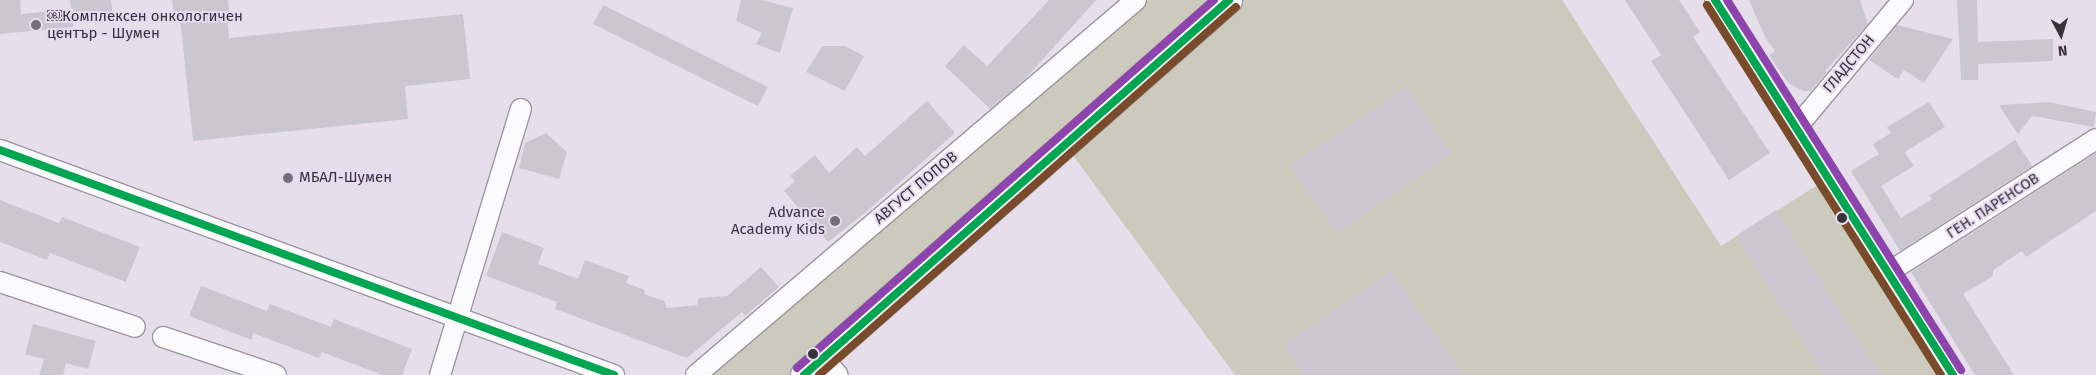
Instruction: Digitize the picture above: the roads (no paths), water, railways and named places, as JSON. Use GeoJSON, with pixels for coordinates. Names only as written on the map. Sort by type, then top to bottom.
{"type":"FeatureCollection","features":[{"type":"Feature","properties":{"kind":"street","name":"АВГУСТ ПОПОВ"},"geometry":{"type":"LineString","coordinates":[[696,375],[1136,0]]}},
{"type":"Feature","properties":{"kind":"street"},"geometry":{"type":"LineString","coordinates":[[821,369],[1229,0]]}},
{"type":"Feature","properties":{"kind":"street"},"geometry":{"type":"LineString","coordinates":[[1715,0],[1953,375]]}},
{"type":"Feature","properties":{"kind":"street","name":"ГЛАДСТОН"},"geometry":{"type":"LineString","coordinates":[[1796,128],[1903,0]]}},
{"type":"Feature","properties":{"kind":"street"},"geometry":{"type":"LineString","coordinates":[[440,375],[521,109]]}},
{"type":"Feature","properties":{"kind":"street","name":"ГЕН. ПАРЕНСОВ"},"geometry":{"type":"LineString","coordinates":[[1889,272],[2096,139]]}},
{"type":"Feature","properties":{"kind":"street"},"geometry":{"type":"LineString","coordinates":[[0,150],[614,375]]}},
{"type":"Feature","properties":{"kind":"street"},"geometry":{"type":"LineString","coordinates":[[0,282],[135,327]]}},
{"type":"Feature","properties":{"kind":"street"},"geometry":{"type":"LineString","coordinates":[[162,337],[276,375]]}},
{"type":"Feature","properties":{"kind":"place","name":"￼Комплексен онкологичен център - Шумен"},"geometry":{"type":"Point","coordinates":[36,25]}},
{"type":"Feature","properties":{"kind":"place","name":"МБАЛ-Шумен"},"geometry":{"type":"Point","coordinates":[288,178]}},
{"type":"Feature","properties":{"kind":"place","name":"Advance Academy Kids"},"geometry":{"type":"Point","coordinates":[835,221]}}]}
